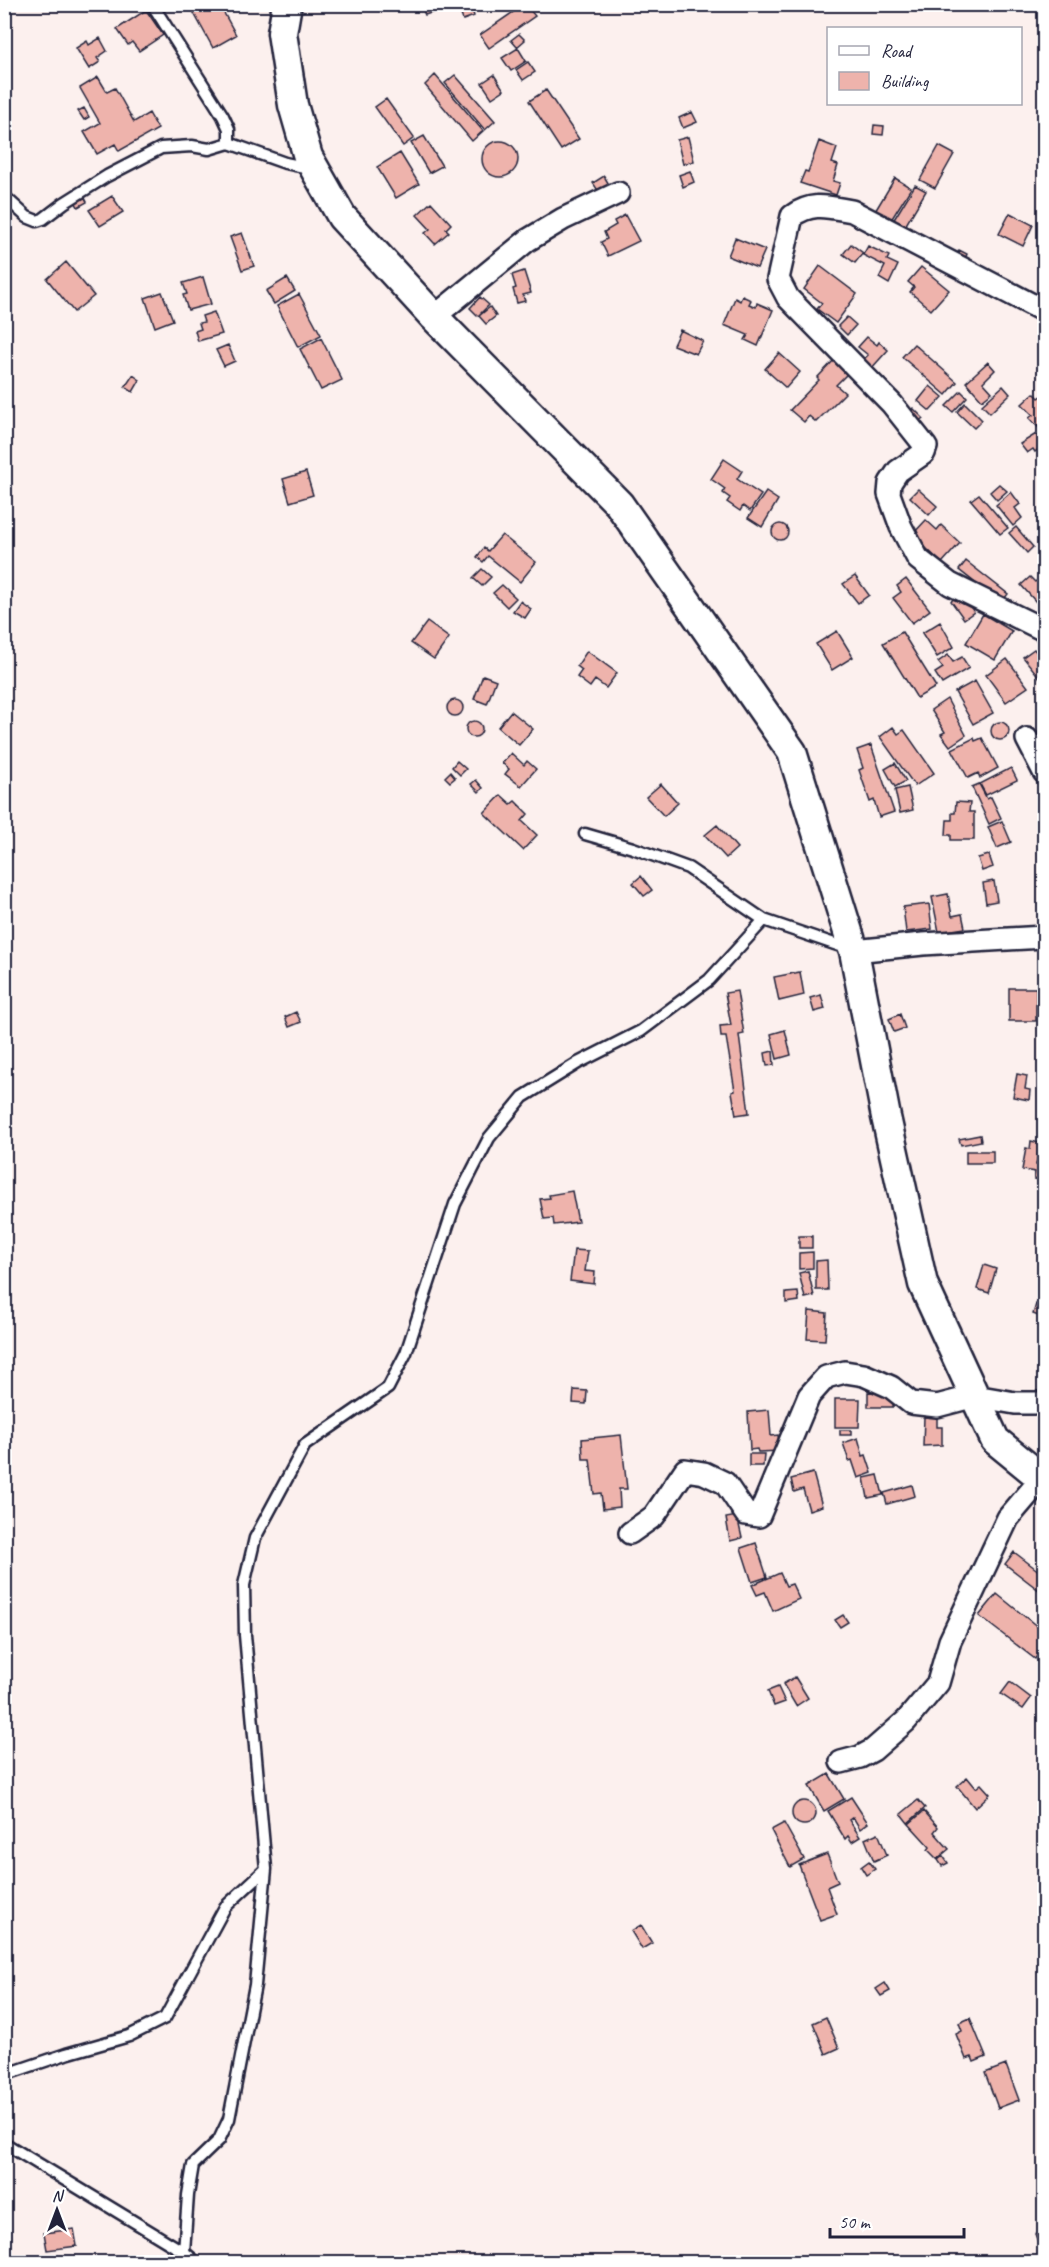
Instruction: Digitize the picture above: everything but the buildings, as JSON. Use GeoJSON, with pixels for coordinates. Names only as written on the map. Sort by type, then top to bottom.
{"type":"FeatureCollection","features":[{"type":"Feature","properties":{"kind":"main road"},"geometry":{"type":"LineString","coordinates":[[287,4],[282,33],[293,105],[308,157],[342,217],[434,317],[619,504],[792,752],[854,951],[884,1106],[923,1284],[995,1440],[1043,1479]]}},
{"type":"Feature","properties":{"kind":"street"},"geometry":{"type":"LineString","coordinates":[[434,317],[528,240],[563,219],[618,193]]}},
{"type":"Feature","properties":{"kind":"street"},"geometry":{"type":"LineString","coordinates":[[1044,311],[852,211],[818,206],[802,209],[792,216],[778,279],[788,298],[892,405],[926,447],[924,453],[898,471],[890,483],[889,494],[901,527],[918,559],[950,584],[1044,630]]}},
{"type":"Feature","properties":{"kind":"street"},"geometry":{"type":"LineString","coordinates":[[1027,739],[1044,772]]}},
{"type":"Feature","properties":{"kind":"street"},"geometry":{"type":"LineString","coordinates":[[854,951],[923,944],[1044,937]]}},
{"type":"Feature","properties":{"kind":"street"},"geometry":{"type":"LineString","coordinates":[[630,1533],[654,1516],[685,1470],[704,1473],[725,1483],[746,1514],[759,1516],[809,1396],[826,1377],[845,1371],[864,1375],[891,1387],[912,1403],[937,1406],[975,1396],[1015,1403],[1044,1403]]}},
{"type":"Feature","properties":{"kind":"street"},"geometry":{"type":"LineString","coordinates":[[841,1762],[860,1757],[873,1750],[906,1721],[938,1683],[950,1641],[1008,1518],[1043,1479]]}},
{"type":"Feature","properties":{"kind":"lane"},"geometry":{"type":"LineString","coordinates":[[152,4],[223,116],[229,129],[229,143]]}},
{"type":"Feature","properties":{"kind":"lane"},"geometry":{"type":"LineString","coordinates":[[4,196],[27,217],[37,221],[107,176],[161,148],[192,146],[209,149],[229,143],[285,163],[315,169]]}},
{"type":"Feature","properties":{"kind":"lane"},"geometry":{"type":"LineString","coordinates":[[585,834],[688,868],[764,920],[854,951]]}},
{"type":"Feature","properties":{"kind":"lane"},"geometry":{"type":"LineString","coordinates":[[184,2252],[188,2195],[193,2165],[219,2139],[229,2119],[255,1986],[266,1869],[245,1635],[244,1585],[255,1538],[305,1445],[388,1388],[406,1353],[455,1204],[489,1138],[523,1097],[578,1064],[641,1031],[709,980],[764,920]]}},
{"type":"Feature","properties":{"kind":"lane"},"geometry":{"type":"LineString","coordinates":[[4,2075],[129,2036],[165,2018],[225,1907],[266,1869]]}},
{"type":"Feature","properties":{"kind":"lane"},"geometry":{"type":"LineString","coordinates":[[4,2143],[184,2252],[196,2262]]}}]}
